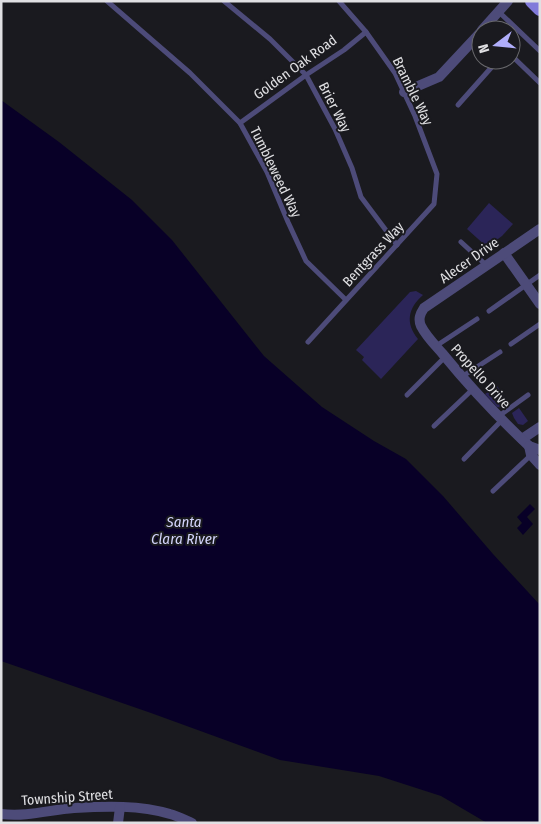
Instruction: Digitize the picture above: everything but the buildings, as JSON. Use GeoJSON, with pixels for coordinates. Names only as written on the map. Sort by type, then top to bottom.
{"type":"FeatureCollection","features":[{"type":"Feature","properties":{"kind":"main road"},"geometry":{"type":"LineString","coordinates":[[532,1],[540,9]]}},
{"type":"Feature","properties":{"kind":"street"},"geometry":{"type":"LineString","coordinates":[[492,20],[508,1]]}},
{"type":"Feature","properties":{"kind":"street"},"geometry":{"type":"LineString","coordinates":[[404,92],[439,76],[471,43]]}},
{"type":"Feature","properties":{"kind":"street","name":"Alecer Drive"},"geometry":{"type":"LineString","coordinates":[[419,319],[424,308],[540,229]]}},
{"type":"Feature","properties":{"kind":"street"},"geometry":{"type":"LineString","coordinates":[[504,253],[540,304]]}},
{"type":"Feature","properties":{"kind":"street","name":"Propello Drive"},"geometry":{"type":"LineString","coordinates":[[419,319],[423,330],[445,357],[530,448],[540,465]]}},
{"type":"Feature","properties":{"kind":"street"},"geometry":{"type":"LineString","coordinates":[[530,448],[540,427]]}},
{"type":"Feature","properties":{"kind":"street"},"geometry":{"type":"LineString","coordinates":[[118,823],[120,807]]}},
{"type":"Feature","properties":{"kind":"street","name":"Township Street"},"geometry":{"type":"LineString","coordinates":[[1,814],[33,819],[73,808],[120,807],[164,812],[192,823]]}},
{"type":"Feature","properties":{"kind":"lane","name":"Tumbleweed Way"},"geometry":{"type":"LineString","coordinates":[[107,1],[190,73],[240,124],[267,172],[306,261],[346,300]]}},
{"type":"Feature","properties":{"kind":"lane","name":"Brier Way"},"geometry":{"type":"LineString","coordinates":[[224,1],[270,39],[306,75],[335,129],[352,168],[361,196],[397,245]]}},
{"type":"Feature","properties":{"kind":"lane","name":"Bramble Way"},"geometry":{"type":"LineString","coordinates":[[339,1],[366,32],[395,73],[415,116],[437,174]]}},
{"type":"Feature","properties":{"kind":"lane"},"geometry":{"type":"LineString","coordinates":[[499,12],[540,50]]}},
{"type":"Feature","properties":{"kind":"lane","name":"Golden Oak Road"},"geometry":{"type":"LineString","coordinates":[[240,124],[306,75],[344,50],[366,32]]}},
{"type":"Feature","properties":{"kind":"lane"},"geometry":{"type":"LineString","coordinates":[[521,65],[540,83]]}},
{"type":"Feature","properties":{"kind":"lane"},"geometry":{"type":"LineString","coordinates":[[458,104],[489,70]]}},
{"type":"Feature","properties":{"kind":"lane","name":"Bentgrass Way"},"geometry":{"type":"LineString","coordinates":[[308,342],[434,204],[437,174]]}},
{"type":"Feature","properties":{"kind":"lane"},"geometry":{"type":"LineString","coordinates":[[461,242],[486,265]]}},
{"type":"Feature","properties":{"kind":"lane"},"geometry":{"type":"LineString","coordinates":[[489,311],[540,275]]}},
{"type":"Feature","properties":{"kind":"lane"},"geometry":{"type":"LineString","coordinates":[[436,346],[477,319]]}},
{"type":"Feature","properties":{"kind":"lane"},"geometry":{"type":"LineString","coordinates":[[511,344],[540,324]]}},
{"type":"Feature","properties":{"kind":"lane"},"geometry":{"type":"LineString","coordinates":[[462,377],[500,352]]}},
{"type":"Feature","properties":{"kind":"lane"},"geometry":{"type":"LineString","coordinates":[[407,394],[445,357]]}},
{"type":"Feature","properties":{"kind":"lane"},"geometry":{"type":"LineString","coordinates":[[434,426],[473,389]]}},
{"type":"Feature","properties":{"kind":"lane"},"geometry":{"type":"LineString","coordinates":[[464,459],[500,418],[528,395]]}},
{"type":"Feature","properties":{"kind":"lane"},"geometry":{"type":"LineString","coordinates":[[493,491],[530,448]]}},
{"type":"Feature","properties":{"kind":"shaded area"},"geometry":{"type":"Polygon","coordinates":[[[489,203],[513,224],[502,236],[487,247],[467,229],[489,203]]]}},
{"type":"Feature","properties":{"kind":"shaded area"},"geometry":{"type":"Polygon","coordinates":[[[416,291],[423,295],[411,310],[410,321],[411,327],[418,339],[381,379],[362,360],[364,357],[356,350],[410,292],[416,291]]]}},
{"type":"Feature","properties":{"kind":"shaded area"},"geometry":{"type":"Polygon","coordinates":[[[497,386],[509,404],[503,408],[497,407],[485,394],[497,386]]]}},
{"type":"Feature","properties":{"kind":"shaded area"},"geometry":{"type":"Polygon","coordinates":[[[519,408],[528,421],[523,425],[518,424],[512,413],[519,408]]]}},
{"type":"Feature","properties":{"kind":"water","name":"Santa Clara River"},"geometry":{"type":"Polygon","coordinates":[[[1,100],[59,142],[132,200],[172,240],[264,356],[322,407],[374,441],[406,459],[443,496],[540,605],[540,823],[487,823],[441,796],[379,776],[280,760],[1,661],[1,100]]]}},
{"type":"Feature","properties":{"kind":"water"},"geometry":{"type":"Polygon","coordinates":[[[530,504],[535,509],[527,517],[533,524],[523,535],[517,528],[522,523],[517,517],[530,504]]]}}]}
